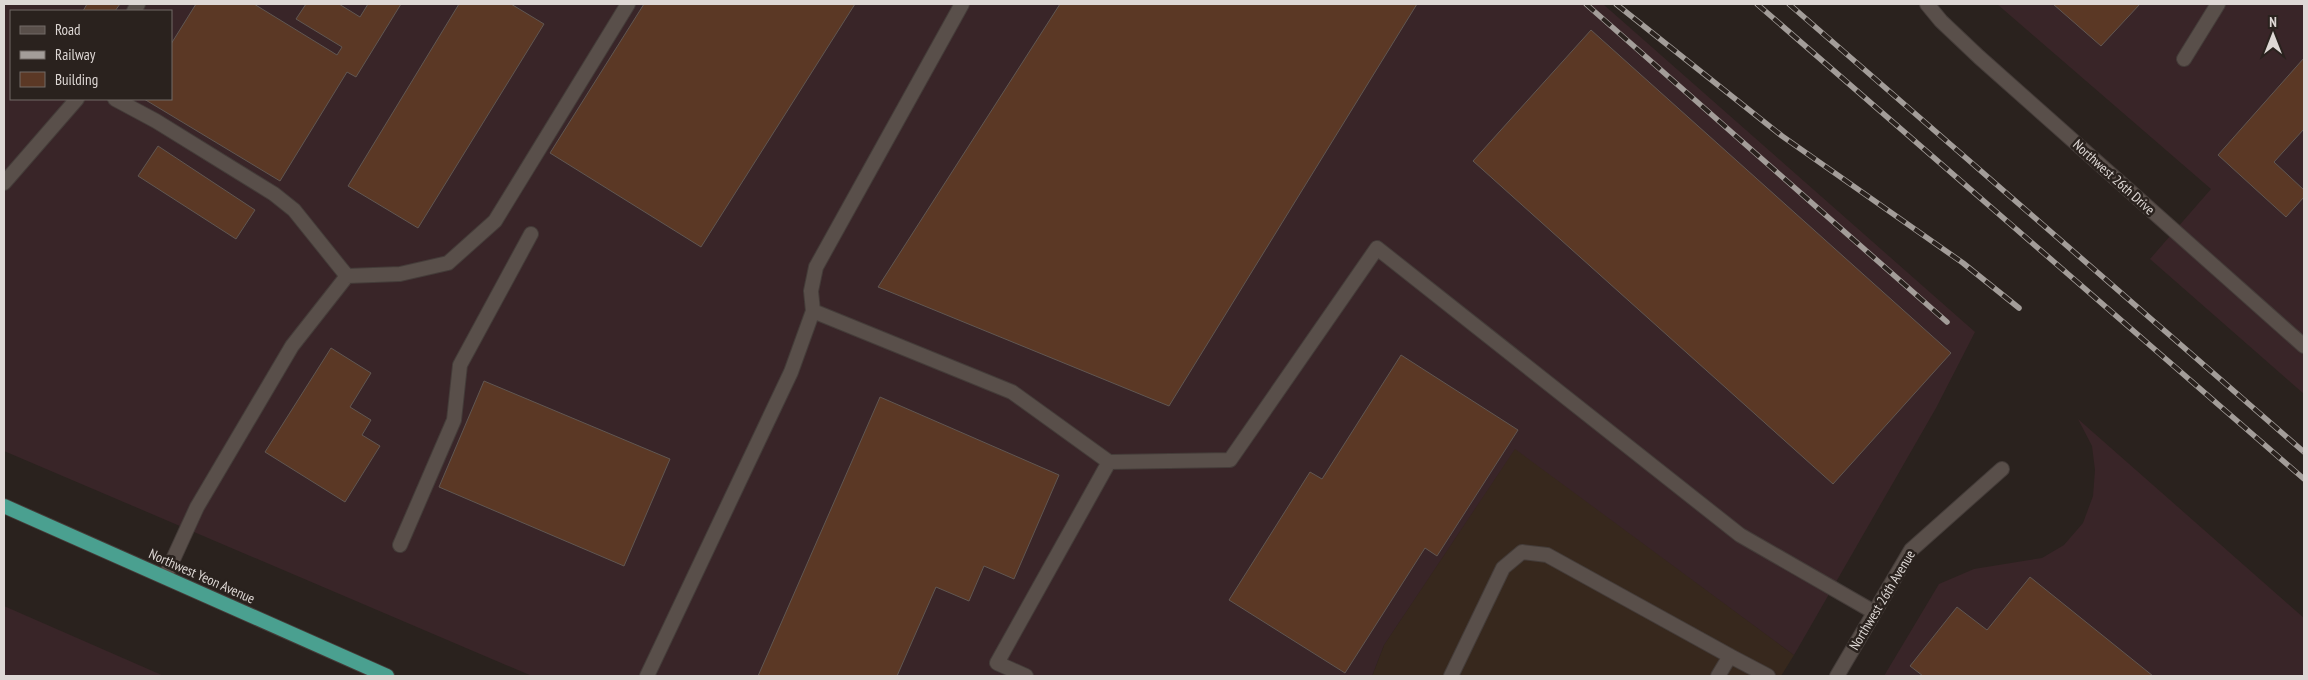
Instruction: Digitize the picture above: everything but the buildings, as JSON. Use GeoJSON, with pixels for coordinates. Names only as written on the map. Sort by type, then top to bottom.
{"type":"FeatureCollection","features":[{"type":"Feature","properties":{"kind":"highway","name":"Northwest Yeon Avenue"},"geometry":{"type":"LineString","coordinates":[[4,506],[387,676]]}},
{"type":"Feature","properties":{"kind":"street"},"geometry":{"type":"LineString","coordinates":[[165,577],[197,507],[292,346],[347,276],[400,274],[448,263],[495,221],[628,4]]}},
{"type":"Feature","properties":{"kind":"street"},"geometry":{"type":"LineString","coordinates":[[647,676],[791,372],[813,311],[811,290],[816,267],[962,4]]}},
{"type":"Feature","properties":{"kind":"street","name":"Northwest 26th Drive"},"geometry":{"type":"LineString","coordinates":[[1927,4],[1941,21],[1979,57],[2304,346]]}},
{"type":"Feature","properties":{"kind":"street"},"geometry":{"type":"LineString","coordinates":[[2184,59],[2218,4]]}},
{"type":"Feature","properties":{"kind":"street"},"geometry":{"type":"LineString","coordinates":[[4,183],[76,100]]}},
{"type":"Feature","properties":{"kind":"street"},"geometry":{"type":"LineString","coordinates":[[117,100],[156,121],[274,194],[294,210],[347,276]]}},
{"type":"Feature","properties":{"kind":"street"},"geometry":{"type":"LineString","coordinates":[[400,545],[454,420],[460,365],[530,234]]}},
{"type":"Feature","properties":{"kind":"street"},"geometry":{"type":"LineString","coordinates":[[813,311],[1012,392],[1109,462],[1230,460],[1378,248],[1740,535],[1874,612]]}},
{"type":"Feature","properties":{"kind":"street"},"geometry":{"type":"LineString","coordinates":[[1026,676],[997,663],[1109,462]]}},
{"type":"Feature","properties":{"kind":"street","name":"Northwest 26th Avenue"},"geometry":{"type":"LineString","coordinates":[[1837,676],[1911,550],[2002,469]]}},
{"type":"Feature","properties":{"kind":"street"},"geometry":{"type":"LineString","coordinates":[[1451,676],[1503,568],[1522,552],[1547,555],[1768,676]]}},
{"type":"Feature","properties":{"kind":"street"},"geometry":{"type":"LineString","coordinates":[[1718,676],[1730,656]]}},
{"type":"Feature","properties":{"kind":"shaded area"},"geometry":{"type":"Polygon","coordinates":[[[4,4],[1603,4],[1975,332],[1936,408],[1794,655],[1515,449],[1384,645],[1372,676],[532,676],[4,451],[4,4]]]}},
{"type":"Feature","properties":{"kind":"shaded area"},"geometry":{"type":"Polygon","coordinates":[[[1997,4],[2304,4],[2304,394],[2150,259],[2211,189],[1997,4]]]}},
{"type":"Feature","properties":{"kind":"shaded area"},"geometry":{"type":"Polygon","coordinates":[[[2078,419],[2304,618],[2304,676],[1884,676],[1939,584],[1974,569],[2042,558],[2064,545],[2083,523],[2093,496],[2095,470],[2092,446],[2078,419]]]}},
{"type":"Feature","properties":{"kind":"shaded area"},"geometry":{"type":"Polygon","coordinates":[[[1515,448],[1794,655],[1781,676],[1372,676],[1384,645],[1515,448]]]}},
{"type":"Feature","properties":{"kind":"shaded area"},"geometry":{"type":"Polygon","coordinates":[[[4,606],[164,676],[4,676],[4,606]]]}},
{"type":"Feature","properties":{"kind":"railway"},"geometry":{"type":"LineString","coordinates":[[1586,4],[1947,322]]}},
{"type":"Feature","properties":{"kind":"railway"},"geometry":{"type":"LineString","coordinates":[[1616,4],[1782,136],[1963,263],[2019,308]]}},
{"type":"Feature","properties":{"kind":"railway"},"geometry":{"type":"LineString","coordinates":[[1757,4],[2304,479]]}},
{"type":"Feature","properties":{"kind":"railway"},"geometry":{"type":"LineString","coordinates":[[1789,4],[2304,452]]}}]}
